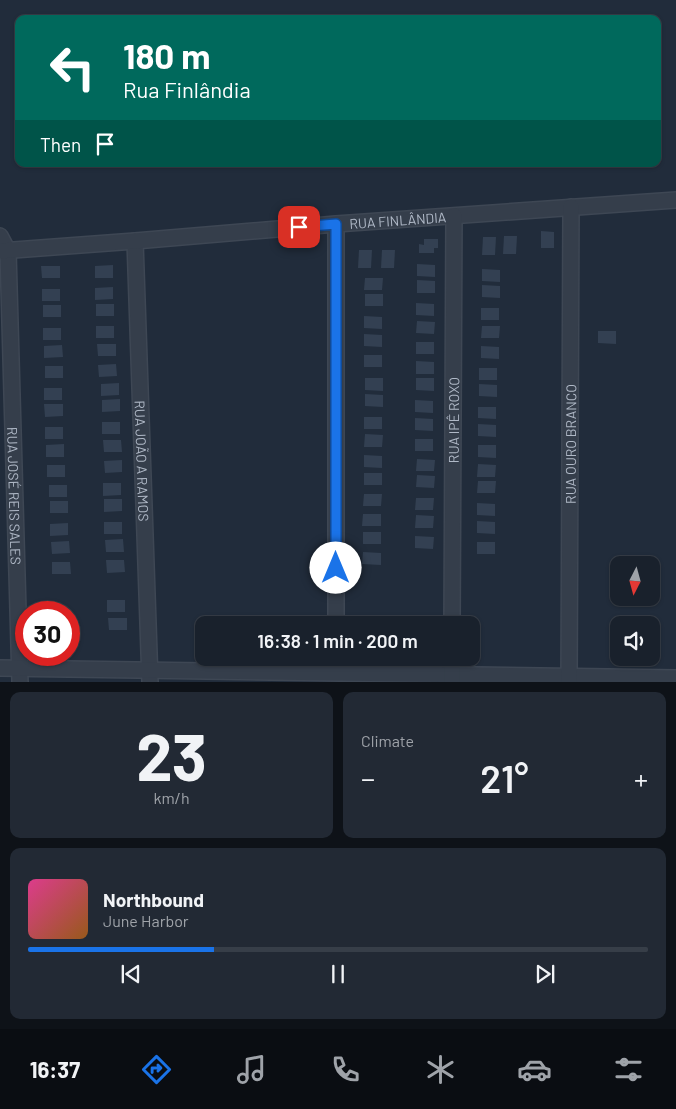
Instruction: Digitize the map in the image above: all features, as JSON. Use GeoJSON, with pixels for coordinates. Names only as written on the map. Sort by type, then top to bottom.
{"type":"FeatureCollection","features":[{"type":"Feature","properties":{"kind":"street","name":"RUA FINLÂNDIA"},"geometry":{"type":"LineString","coordinates":[[4,251],[336,224],[676,200]]}},
{"type":"Feature","properties":{"kind":"street","name":"RUA OURO BRANCO"},"geometry":{"type":"LineString","coordinates":[[569,679],[571,208]]}},
{"type":"Feature","properties":{"kind":"street","name":"RUA IPÊ ROXO"},"geometry":{"type":"LineString","coordinates":[[452,616],[454,216]]}},
{"type":"Feature","properties":{"kind":"street"},"geometry":{"type":"LineString","coordinates":[[336,224],[336,616]]}},
{"type":"Feature","properties":{"kind":"street"},"geometry":{"type":"LineString","coordinates":[[0,236],[4,251]]}},
{"type":"Feature","properties":{"kind":"street","name":"RUA JOÃO A RAMOS"},"geometry":{"type":"LineString","coordinates":[[135,241],[150,676]]}},
{"type":"Feature","properties":{"kind":"street","name":"RUA JOSÉ REIS SALES"},"geometry":{"type":"LineString","coordinates":[[4,251],[20,675]]}},
{"type":"Feature","properties":{"kind":"street"},"geometry":{"type":"LineString","coordinates":[[0,668],[20,675],[150,676],[336,671],[452,678],[676,678]]}},
{"type":"Feature","properties":{"kind":"building"},"geometry":{"type":"Polygon","coordinates":[[[541,231],[554,232],[554,248],[541,248],[541,231]]]}},
{"type":"Feature","properties":{"kind":"building"},"geometry":{"type":"Polygon","coordinates":[[[504,236],[517,236],[516,254],[503,254],[504,236]]]}},
{"type":"Feature","properties":{"kind":"building"},"geometry":{"type":"Polygon","coordinates":[[[483,237],[496,237],[495,255],[482,255],[483,237]]]}},
{"type":"Feature","properties":{"kind":"building"},"geometry":{"type":"Polygon","coordinates":[[[424,239],[438,239],[438,248],[434,248],[434,253],[419,253],[419,244],[424,245],[424,239]]]}},
{"type":"Feature","properties":{"kind":"building"},"geometry":{"type":"Polygon","coordinates":[[[359,250],[372,250],[371,268],[358,268],[359,250]]]}},
{"type":"Feature","properties":{"kind":"building"},"geometry":{"type":"Polygon","coordinates":[[[382,250],[395,250],[394,268],[381,268],[382,250]]]}},
{"type":"Feature","properties":{"kind":"building"},"geometry":{"type":"Polygon","coordinates":[[[417,264],[435,265],[435,277],[417,276],[417,264]]]}},
{"type":"Feature","properties":{"kind":"building"},"geometry":{"type":"Polygon","coordinates":[[[113,265],[113,278],[95,278],[95,266],[113,265]]]}},
{"type":"Feature","properties":{"kind":"building"},"geometry":{"type":"Polygon","coordinates":[[[41,266],[60,266],[60,278],[42,278],[41,266]]]}},
{"type":"Feature","properties":{"kind":"building"},"geometry":{"type":"Polygon","coordinates":[[[482,269],[500,270],[500,282],[482,281],[482,269]]]}},
{"type":"Feature","properties":{"kind":"building"},"geometry":{"type":"Polygon","coordinates":[[[365,278],[383,278],[382,290],[364,290],[365,278]]]}},
{"type":"Feature","properties":{"kind":"building"},"geometry":{"type":"Polygon","coordinates":[[[417,280],[435,281],[435,293],[417,293],[417,280]]]}},
{"type":"Feature","properties":{"kind":"building"},"geometry":{"type":"Polygon","coordinates":[[[482,285],[500,286],[500,298],[482,297],[482,285]]]}},
{"type":"Feature","properties":{"kind":"building"},"geometry":{"type":"Polygon","coordinates":[[[113,287],[113,299],[95,300],[95,288],[113,287]]]}},
{"type":"Feature","properties":{"kind":"building"},"geometry":{"type":"Polygon","coordinates":[[[42,289],[60,289],[60,301],[42,301],[42,289]]]}},
{"type":"Feature","properties":{"kind":"building"},"geometry":{"type":"Polygon","coordinates":[[[365,294],[383,294],[383,306],[365,306],[365,294]]]}},
{"type":"Feature","properties":{"kind":"building"},"geometry":{"type":"Polygon","coordinates":[[[416,303],[434,304],[434,316],[416,315],[416,303]]]}},
{"type":"Feature","properties":{"kind":"building"},"geometry":{"type":"Polygon","coordinates":[[[96,304],[114,304],[114,316],[96,316],[96,304]]]}},
{"type":"Feature","properties":{"kind":"building"},"geometry":{"type":"Polygon","coordinates":[[[43,305],[61,305],[61,317],[43,317],[43,305]]]}},
{"type":"Feature","properties":{"kind":"building"},"geometry":{"type":"Polygon","coordinates":[[[481,308],[499,308],[499,320],[481,320],[481,308]]]}},
{"type":"Feature","properties":{"kind":"building"},"geometry":{"type":"Polygon","coordinates":[[[364,316],[382,317],[382,329],[364,328],[364,316]]]}},
{"type":"Feature","properties":{"kind":"building"},"geometry":{"type":"Polygon","coordinates":[[[417,321],[435,322],[434,334],[416,333],[417,321]]]}},
{"type":"Feature","properties":{"kind":"building"},"geometry":{"type":"Polygon","coordinates":[[[96,326],[114,326],[114,338],[96,338],[96,326]]]}},
{"type":"Feature","properties":{"kind":"building"},"geometry":{"type":"Polygon","coordinates":[[[482,326],[500,326],[499,338],[481,338],[482,326]]]}},
{"type":"Feature","properties":{"kind":"building"},"geometry":{"type":"Polygon","coordinates":[[[43,328],[61,328],[61,340],[43,340],[43,328]]]}},
{"type":"Feature","properties":{"kind":"building"},"geometry":{"type":"Polygon","coordinates":[[[598,331],[616,331],[616,344],[598,343],[598,331]]]}},
{"type":"Feature","properties":{"kind":"building"},"geometry":{"type":"Polygon","coordinates":[[[364,334],[382,335],[382,347],[364,346],[364,334]]]}},
{"type":"Feature","properties":{"kind":"building"},"geometry":{"type":"Polygon","coordinates":[[[416,342],[434,342],[434,354],[416,354],[416,342]]]}},
{"type":"Feature","properties":{"kind":"building"},"geometry":{"type":"Polygon","coordinates":[[[97,344],[116,344],[116,356],[98,356],[97,344]]]}},
{"type":"Feature","properties":{"kind":"building"},"geometry":{"type":"Polygon","coordinates":[[[62,345],[63,357],[44,358],[44,346],[62,345]]]}},
{"type":"Feature","properties":{"kind":"building"},"geometry":{"type":"Polygon","coordinates":[[[481,346],[499,347],[499,359],[481,358],[481,346]]]}},
{"type":"Feature","properties":{"kind":"building"},"geometry":{"type":"Polygon","coordinates":[[[364,355],[382,355],[382,367],[364,367],[364,355]]]}},
{"type":"Feature","properties":{"kind":"building"},"geometry":{"type":"Polygon","coordinates":[[[416,361],[434,362],[434,374],[416,374],[416,361]]]}},
{"type":"Feature","properties":{"kind":"building"},"geometry":{"type":"Polygon","coordinates":[[[116,364],[117,376],[99,377],[98,365],[116,364]]]}},
{"type":"Feature","properties":{"kind":"building"},"geometry":{"type":"Polygon","coordinates":[[[45,366],[63,366],[63,378],[45,378],[45,366]]]}},
{"type":"Feature","properties":{"kind":"building"},"geometry":{"type":"Polygon","coordinates":[[[479,368],[497,368],[497,380],[479,380],[479,368]]]}},
{"type":"Feature","properties":{"kind":"building"},"geometry":{"type":"Polygon","coordinates":[[[365,378],[383,378],[383,391],[365,390],[365,378]]]}},
{"type":"Feature","properties":{"kind":"building"},"geometry":{"type":"Polygon","coordinates":[[[416,378],[434,378],[434,391],[416,390],[416,378]]]}},
{"type":"Feature","properties":{"kind":"building"},"geometry":{"type":"Polygon","coordinates":[[[119,383],[119,395],[101,396],[101,384],[119,383]]]}},
{"type":"Feature","properties":{"kind":"building"},"geometry":{"type":"Polygon","coordinates":[[[479,384],[497,385],[497,397],[479,396],[479,384]]]}},
{"type":"Feature","properties":{"kind":"building"},"geometry":{"type":"Polygon","coordinates":[[[44,388],[62,388],[62,400],[44,400],[44,388]]]}},
{"type":"Feature","properties":{"kind":"building"},"geometry":{"type":"Polygon","coordinates":[[[365,394],[383,395],[383,407],[365,406],[365,394]]]}},
{"type":"Feature","properties":{"kind":"building"},"geometry":{"type":"Polygon","coordinates":[[[120,399],[120,411],[102,412],[102,400],[120,399]]]}},
{"type":"Feature","properties":{"kind":"building"},"geometry":{"type":"Polygon","coordinates":[[[415,400],[433,401],[433,413],[415,412],[415,400]]]}},
{"type":"Feature","properties":{"kind":"building"},"geometry":{"type":"Polygon","coordinates":[[[44,404],[63,404],[63,416],[45,417],[44,404]]]}},
{"type":"Feature","properties":{"kind":"building"},"geometry":{"type":"Polygon","coordinates":[[[478,407],[496,407],[496,419],[478,418],[478,407]]]}},
{"type":"Feature","properties":{"kind":"building"},"geometry":{"type":"Polygon","coordinates":[[[364,417],[382,417],[382,429],[364,429],[364,417]]]}},
{"type":"Feature","properties":{"kind":"building"},"geometry":{"type":"Polygon","coordinates":[[[415,418],[433,419],[433,431],[415,430],[415,418]]]}},
{"type":"Feature","properties":{"kind":"building"},"geometry":{"type":"Polygon","coordinates":[[[102,422],[120,422],[120,434],[102,434],[102,422]]]}},
{"type":"Feature","properties":{"kind":"building"},"geometry":{"type":"Polygon","coordinates":[[[478,424],[496,425],[496,437],[478,436],[478,424]]]}},
{"type":"Feature","properties":{"kind":"building"},"geometry":{"type":"Polygon","coordinates":[[[45,427],[63,427],[63,439],[45,439],[45,427]]]}},
{"type":"Feature","properties":{"kind":"building"},"geometry":{"type":"Polygon","coordinates":[[[365,434],[383,435],[382,447],[364,447],[365,434]]]}},
{"type":"Feature","properties":{"kind":"building"},"geometry":{"type":"Polygon","coordinates":[[[415,439],[433,439],[433,451],[415,451],[415,439]]]}},
{"type":"Feature","properties":{"kind":"building"},"geometry":{"type":"Polygon","coordinates":[[[103,440],[121,440],[122,452],[104,452],[103,440]]]}},
{"type":"Feature","properties":{"kind":"building"},"geometry":{"type":"Polygon","coordinates":[[[64,444],[64,457],[46,457],[46,445],[64,444]]]}},
{"type":"Feature","properties":{"kind":"building"},"geometry":{"type":"Polygon","coordinates":[[[478,445],[496,445],[496,458],[478,457],[478,445]]]}},
{"type":"Feature","properties":{"kind":"building"},"geometry":{"type":"Polygon","coordinates":[[[364,455],[382,456],[382,468],[364,467],[364,455]]]}},
{"type":"Feature","properties":{"kind":"building"},"geometry":{"type":"Polygon","coordinates":[[[417,459],[435,460],[434,471],[416,471],[417,459]]]}},
{"type":"Feature","properties":{"kind":"building"},"geometry":{"type":"Polygon","coordinates":[[[122,460],[122,472],[105,473],[104,461],[122,460]]]}},
{"type":"Feature","properties":{"kind":"building"},"geometry":{"type":"Polygon","coordinates":[[[478,464],[496,465],[495,477],[477,477],[478,464]]]}},
{"type":"Feature","properties":{"kind":"building"},"geometry":{"type":"Polygon","coordinates":[[[47,465],[65,465],[65,477],[47,477],[47,465]]]}},
{"type":"Feature","properties":{"kind":"building"},"geometry":{"type":"Polygon","coordinates":[[[364,473],[382,473],[382,485],[364,485],[364,473]]]}},
{"type":"Feature","properties":{"kind":"building"},"geometry":{"type":"Polygon","coordinates":[[[417,475],[435,476],[434,488],[416,487],[417,475]]]}},
{"type":"Feature","properties":{"kind":"building"},"geometry":{"type":"Polygon","coordinates":[[[478,481],[496,481],[495,493],[477,493],[478,481]]]}},
{"type":"Feature","properties":{"kind":"building"},"geometry":{"type":"Polygon","coordinates":[[[103,483],[121,483],[121,495],[103,496],[103,483]]]}},
{"type":"Feature","properties":{"kind":"building"},"geometry":{"type":"Polygon","coordinates":[[[49,485],[67,485],[67,497],[49,497],[49,485]]]}},
{"type":"Feature","properties":{"kind":"building"},"geometry":{"type":"Polygon","coordinates":[[[364,494],[382,494],[381,506],[363,506],[364,494]]]}},
{"type":"Feature","properties":{"kind":"building"},"geometry":{"type":"Polygon","coordinates":[[[416,498],[434,498],[433,510],[415,510],[416,498]]]}},
{"type":"Feature","properties":{"kind":"building"},"geometry":{"type":"Polygon","coordinates":[[[104,499],[122,499],[122,511],[104,512],[104,499]]]}},
{"type":"Feature","properties":{"kind":"building"},"geometry":{"type":"Polygon","coordinates":[[[50,501],[68,501],[68,513],[50,513],[50,501]]]}},
{"type":"Feature","properties":{"kind":"building"},"geometry":{"type":"Polygon","coordinates":[[[477,503],[495,504],[495,516],[477,515],[477,503]]]}},
{"type":"Feature","properties":{"kind":"building"},"geometry":{"type":"Polygon","coordinates":[[[363,514],[381,514],[381,526],[362,526],[363,514]]]}},
{"type":"Feature","properties":{"kind":"building"},"geometry":{"type":"Polygon","coordinates":[[[416,515],[434,516],[433,528],[415,528],[416,515]]]}},
{"type":"Feature","properties":{"kind":"building"},"geometry":{"type":"Polygon","coordinates":[[[477,521],[495,522],[495,534],[477,533],[477,521]]]}},
{"type":"Feature","properties":{"kind":"building"},"geometry":{"type":"Polygon","coordinates":[[[104,522],[122,522],[122,534],[104,534],[104,522]]]}},
{"type":"Feature","properties":{"kind":"building"},"geometry":{"type":"Polygon","coordinates":[[[68,523],[68,535],[50,536],[50,524],[68,523]]]}},
{"type":"Feature","properties":{"kind":"building"},"geometry":{"type":"Polygon","coordinates":[[[363,532],[381,532],[381,544],[363,544],[363,532]]]}},
{"type":"Feature","properties":{"kind":"building"},"geometry":{"type":"Polygon","coordinates":[[[415,536],[434,537],[433,549],[415,548],[415,536]]]}},
{"type":"Feature","properties":{"kind":"building"},"geometry":{"type":"Polygon","coordinates":[[[123,539],[124,552],[106,552],[105,540],[123,539]]]}},
{"type":"Feature","properties":{"kind":"building"},"geometry":{"type":"Polygon","coordinates":[[[69,541],[70,553],[52,554],[51,542],[69,541]]]}},
{"type":"Feature","properties":{"kind":"building"},"geometry":{"type":"Polygon","coordinates":[[[477,542],[495,542],[495,554],[477,554],[477,542]]]}},
{"type":"Feature","properties":{"kind":"building"},"geometry":{"type":"Polygon","coordinates":[[[363,552],[381,553],[381,565],[362,564],[363,552]]]}},
{"type":"Feature","properties":{"kind":"building"},"geometry":{"type":"Polygon","coordinates":[[[106,560],[124,560],[125,572],[107,573],[106,560]]]}},
{"type":"Feature","properties":{"kind":"building"},"geometry":{"type":"Polygon","coordinates":[[[52,562],[70,562],[71,574],[52,574],[52,562]]]}},
{"type":"Feature","properties":{"kind":"building"},"geometry":{"type":"Polygon","coordinates":[[[107,600],[125,600],[125,612],[107,612],[107,600]]]}},
{"type":"Feature","properties":{"kind":"building"},"geometry":{"type":"Polygon","coordinates":[[[108,618],[127,618],[127,630],[109,630],[108,618]]]}},
{"type":"Feature","properties":{"kind":"route"},"geometry":{"type":"LineString","coordinates":[[299,227],[336,224],[336,568]]}}]}
